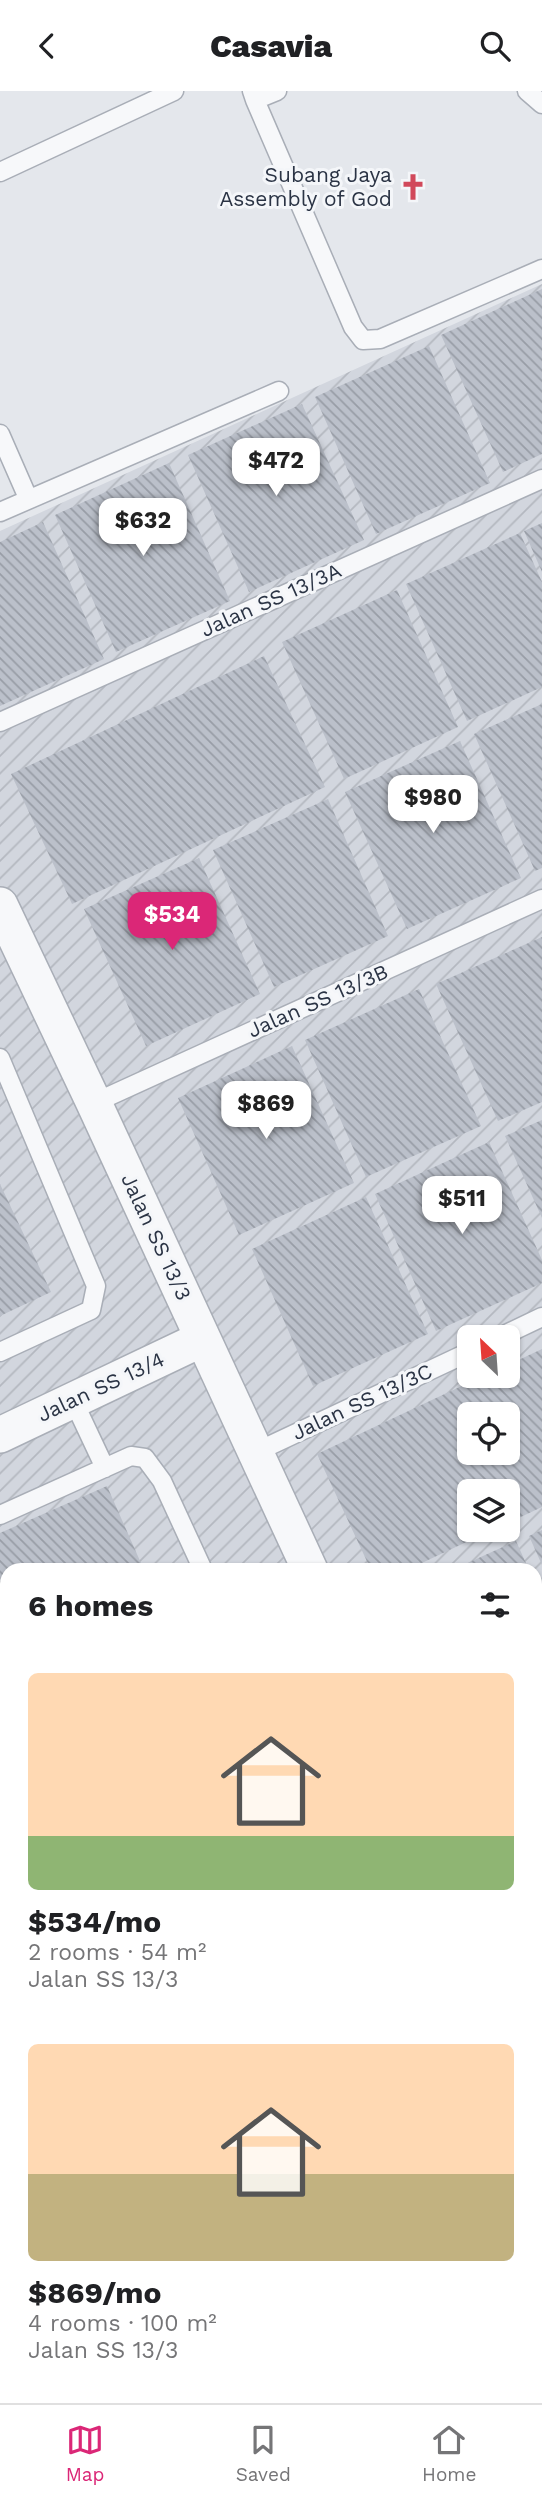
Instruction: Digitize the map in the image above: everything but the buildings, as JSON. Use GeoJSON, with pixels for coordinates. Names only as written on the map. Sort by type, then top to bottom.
{"type":"FeatureCollection","features":[{"type":"Feature","properties":{"kind":"street","name":"Jalan SS 13/3"},"geometry":{"type":"LineString","coordinates":[[0,905],[307,1563]]}},
{"type":"Feature","properties":{"kind":"street","name":"Jalan SS 13/4"},"geometry":{"type":"LineString","coordinates":[[0,1435],[202,1339]]}},
{"type":"Feature","properties":{"kind":"lane"},"geometry":{"type":"LineString","coordinates":[[0,172],[174,91]]}},
{"type":"Feature","properties":{"kind":"lane"},"geometry":{"type":"LineString","coordinates":[[277,91],[253,96],[353,327],[363,340],[380,339],[542,269]]}},
{"type":"Feature","properties":{"kind":"lane"},"geometry":{"type":"LineString","coordinates":[[527,91],[542,104]]}},
{"type":"Feature","properties":{"kind":"lane"},"geometry":{"type":"LineString","coordinates":[[0,512],[279,391]]}},
{"type":"Feature","properties":{"kind":"lane"},"geometry":{"type":"LineString","coordinates":[[0,434],[28,498]]}},
{"type":"Feature","properties":{"kind":"lane","name":"Jalan SS 13/3A"},"geometry":{"type":"LineString","coordinates":[[0,722],[542,479]]}},
{"type":"Feature","properties":{"kind":"lane","name":"Jalan SS 13/3B"},"geometry":{"type":"LineString","coordinates":[[94,1103],[542,899]]}},
{"type":"Feature","properties":{"kind":"lane"},"geometry":{"type":"LineString","coordinates":[[0,1058],[96,1286],[91,1310],[0,1352]]}},
{"type":"Feature","properties":{"kind":"lane"},"geometry":{"type":"LineString","coordinates":[[520,1327],[542,1317]]}},
{"type":"Feature","properties":{"kind":"lane","name":"Jalan SS 13/3C"},"geometry":{"type":"LineString","coordinates":[[256,1453],[457,1358]]}},
{"type":"Feature","properties":{"kind":"lane"},"geometry":{"type":"LineString","coordinates":[[73,1400],[105,1468]]}},
{"type":"Feature","properties":{"kind":"lane"},"geometry":{"type":"LineString","coordinates":[[0,1515],[131,1456],[145,1458],[162,1481],[200,1563]]}},
{"type":"Feature","properties":{"kind":"shaded area"},"geometry":{"type":"Polygon","coordinates":[[[542,284],[542,1563],[0,1563],[0,531],[542,284]]]}},
{"type":"Feature","properties":{"kind":"place","name":"Subang Jaya Assembly of God"},"geometry":{"type":"Point","coordinates":[413,187]}}]}
